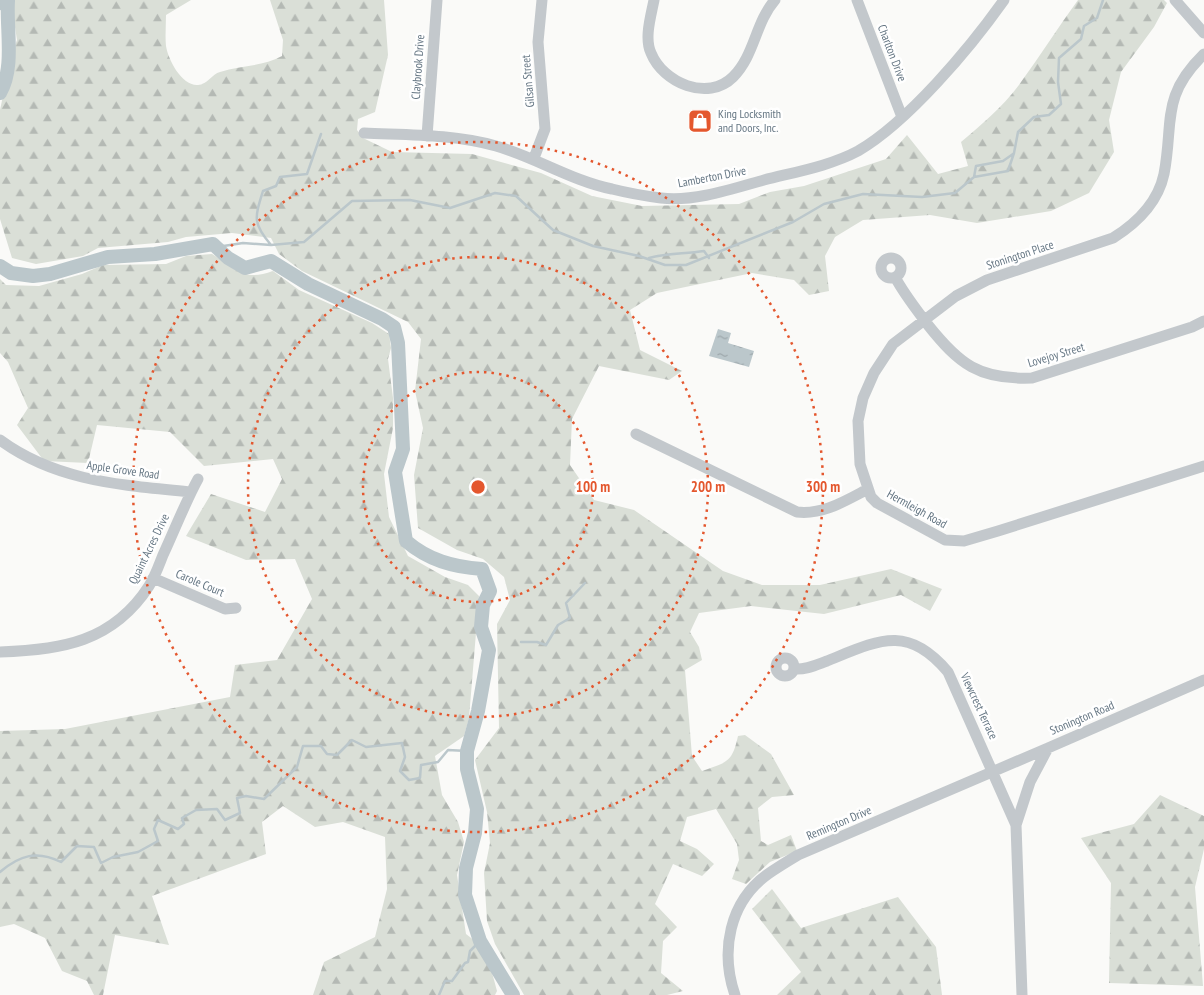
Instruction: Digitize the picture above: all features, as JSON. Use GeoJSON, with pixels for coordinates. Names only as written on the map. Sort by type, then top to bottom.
{"type":"FeatureCollection","features":[{"type":"Feature","properties":{"kind":"street","name":"Claybrook Drive"},"geometry":{"type":"LineString","coordinates":[[427,136],[437,0]]}},
{"type":"Feature","properties":{"kind":"street","name":"Gilsan Street"},"geometry":{"type":"LineString","coordinates":[[534,158],[545,128],[538,42],[542,0]]}},
{"type":"Feature","properties":{"kind":"street"},"geometry":{"type":"LineString","coordinates":[[654,0],[649,23],[650,52],[667,76],[675,82],[698,88],[723,84],[732,78],[748,60],[758,27],[775,0]]}},
{"type":"Feature","properties":{"kind":"street","name":"Charlton Drive"},"geometry":{"type":"LineString","coordinates":[[857,0],[902,117]]}},
{"type":"Feature","properties":{"kind":"street"},"geometry":{"type":"LineString","coordinates":[[1175,0],[1204,33]]}},
{"type":"Feature","properties":{"kind":"street","name":"Lamberton Drive"},"geometry":{"type":"LineString","coordinates":[[364,133],[427,136],[494,145],[534,158],[587,182],[610,189],[662,198],[684,198],[732,189],[838,160],[878,137],[902,117],[951,66],[1001,1]]}},
{"type":"Feature","properties":{"kind":"street","name":"Stonington Place"},"geometry":{"type":"LineString","coordinates":[[868,489],[860,464],[858,421],[863,398],[885,354],[893,344],[956,296],[987,280],[1101,244],[1132,226],[1146,211],[1158,191],[1164,174],[1169,113],[1178,88],[1192,66],[1204,54]]}},
{"type":"Feature","properties":{"kind":"street","name":"Lovejoy Street"},"geometry":{"type":"LineString","coordinates":[[895,277],[943,344],[970,368],[987,375],[1010,379],[1032,378],[1192,327],[1204,321]]}},
{"type":"Feature","properties":{"kind":"street"},"geometry":{"type":"LineString","coordinates":[[636,434],[797,512],[808,513],[832,508],[868,489]]}},
{"type":"Feature","properties":{"kind":"street","name":"Apple Grove Road"},"geometry":{"type":"LineString","coordinates":[[0,440],[40,464],[72,476],[96,482],[191,492]]}},
{"type":"Feature","properties":{"kind":"street","name":"Hermleigh Road"},"geometry":{"type":"LineString","coordinates":[[868,489],[871,497],[884,508],[938,538],[958,542],[1204,466]]}},
{"type":"Feature","properties":{"kind":"street","name":"Quaint Acres Drive"},"geometry":{"type":"LineString","coordinates":[[0,652],[38,651],[72,644],[99,634],[134,606],[153,578],[198,478]]}},
{"type":"Feature","properties":{"kind":"street","name":"Carole Court"},"geometry":{"type":"LineString","coordinates":[[153,578],[225,609],[236,608]]}},
{"type":"Feature","properties":{"kind":"street","name":"Viewcrest Terrace"},"geometry":{"type":"LineString","coordinates":[[794,669],[809,668],[866,645],[886,640],[898,640],[918,645],[934,655],[948,672],[994,771]]}},
{"type":"Feature","properties":{"kind":"street","name":"Stonington Road"},"geometry":{"type":"LineString","coordinates":[[1022,995],[1016,825],[1030,782],[1048,748],[1204,680]]}},
{"type":"Feature","properties":{"kind":"street","name":"Remington Drive"},"geometry":{"type":"LineString","coordinates":[[735,995],[727,960],[728,938],[740,904],[768,874],[798,855],[1048,748]]}},
{"type":"Feature","properties":{"kind":"street","name":"Stonington Road"},"geometry":{"type":"LineString","coordinates":[[994,771],[1016,825]]}},
{"type":"Feature","properties":{"kind":"green space"},"geometry":{"type":"Polygon","coordinates":[[[15,0],[191,0],[166,15],[166,42],[169,58],[176,70],[186,81],[191,84],[200,85],[220,72],[267,62],[282,56],[283,40],[270,0],[384,0],[388,55],[375,112],[358,119],[357,130],[363,138],[392,152],[472,154],[541,173],[592,196],[642,206],[739,204],[770,192],[804,186],[886,159],[907,135],[938,174],[968,166],[961,142],[1008,99],[1078,0],[1164,0],[1167,3],[1154,27],[1121,72],[1109,120],[1114,152],[1089,193],[1051,211],[977,223],[930,215],[863,220],[835,237],[825,256],[829,291],[809,295],[794,280],[752,273],[657,293],[630,310],[640,350],[682,371],[669,380],[599,366],[572,419],[570,465],[594,500],[634,510],[723,571],[762,585],[820,585],[891,569],[942,589],[930,611],[901,595],[824,614],[751,606],[699,613],[690,632],[699,647],[702,660],[685,670],[692,756],[702,771],[717,766],[731,757],[738,736],[745,735],[771,754],[794,795],[772,797],[758,808],[761,841],[768,845],[791,835],[797,851],[770,862],[746,884],[732,879],[739,860],[737,844],[716,809],[687,817],[680,841],[697,849],[714,864],[702,876],[673,864],[655,904],[677,927],[663,941],[661,973],[683,991],[667,995],[524,995],[495,944],[487,921],[484,873],[490,843],[487,812],[475,760],[499,728],[497,624],[510,600],[504,577],[483,559],[457,550],[418,528],[414,475],[423,428],[415,391],[421,339],[408,322],[302,271],[279,254],[271,238],[232,233],[186,237],[168,242],[98,248],[83,256],[36,264],[12,258],[0,219],[0,110],[12,53],[17,40],[13,14],[15,0]]]}},
{"type":"Feature","properties":{"kind":"green space"},"geometry":{"type":"Polygon","coordinates":[[[212,254],[234,269],[247,274],[255,275],[273,271],[299,290],[372,323],[389,334],[391,348],[388,359],[393,398],[393,428],[384,474],[389,517],[408,556],[445,577],[468,585],[479,596],[469,718],[464,736],[435,756],[442,795],[458,822],[464,842],[457,875],[466,934],[473,940],[487,959],[497,991],[495,995],[313,995],[324,962],[375,937],[387,889],[385,837],[343,822],[315,827],[283,806],[262,822],[266,854],[152,896],[169,945],[115,935],[103,995],[94,995],[87,981],[62,971],[45,938],[14,924],[0,927],[0,731],[65,729],[230,697],[235,665],[277,660],[312,599],[295,559],[246,560],[186,536],[211,494],[265,512],[282,479],[273,459],[204,466],[170,432],[97,425],[88,463],[44,461],[17,425],[28,408],[8,362],[0,353],[0,279],[6,285],[39,286],[82,274],[103,265],[166,264],[186,256],[212,254]]]}},
{"type":"Feature","properties":{"kind":"green space"},"geometry":{"type":"Polygon","coordinates":[[[1160,795],[1204,816],[1204,849],[1195,887],[1203,986],[1109,983],[1111,883],[1081,838],[1134,824],[1160,795]]]}},
{"type":"Feature","properties":{"kind":"green space"},"geometry":{"type":"Polygon","coordinates":[[[772,889],[801,928],[898,897],[936,947],[942,995],[777,995],[801,972],[752,909],[772,889]]]}},
{"type":"Feature","properties":{"kind":"water"},"geometry":{"type":"Polygon","coordinates":[[[0,0],[15,0],[13,14],[0,10],[0,0]]]}},
{"type":"Feature","properties":{"kind":"water"},"geometry":{"type":"Polygon","coordinates":[[[718,329],[731,333],[728,343],[754,351],[749,367],[709,356],[718,329]]]}},
{"type":"Feature","properties":{"kind":"waterway"},"geometry":{"type":"LineString","coordinates":[[0,93],[5,83],[9,60],[8,0]]}},
{"type":"Feature","properties":{"kind":"waterway"},"geometry":{"type":"LineString","coordinates":[[217,247],[243,243],[271,245],[304,242],[352,201],[410,200],[450,208],[495,193],[516,196],[553,230],[593,246],[639,256],[665,265],[686,265],[793,222],[824,204],[863,194],[922,197],[955,193],[974,177],[1008,171],[1018,132],[1034,117],[1049,115],[1061,104],[1058,82],[1059,58],[1081,39],[1084,26],[1097,18],[1103,0]]}},
{"type":"Feature","properties":{"kind":"waterway"},"geometry":{"type":"LineString","coordinates":[[271,245],[261,231],[257,220],[258,207],[263,191],[276,186],[280,177],[307,174],[321,134]]}},
{"type":"Feature","properties":{"kind":"waterway"},"geometry":{"type":"LineString","coordinates":[[974,177],[976,166],[1003,161],[1013,154]]}},
{"type":"Feature","properties":{"kind":"waterway"},"geometry":{"type":"LineString","coordinates":[[0,266],[11,273],[33,276],[50,274],[108,257],[155,254],[213,244],[228,258],[245,268],[271,261],[308,284],[382,319],[394,327],[398,343],[403,449],[395,472],[406,541],[432,558],[451,564],[482,569],[490,591],[483,605],[481,627],[489,650],[478,711],[467,751],[467,769],[477,809],[475,833],[466,868],[465,895],[480,941],[513,995]]}},
{"type":"Feature","properties":{"kind":"waterway"},"geometry":{"type":"LineString","coordinates":[[649,258],[704,251],[709,258]]}},
{"type":"Feature","properties":{"kind":"waterway"},"geometry":{"type":"LineString","coordinates":[[521,642],[537,642],[546,645],[558,625],[570,618],[566,603],[585,583]]}},
{"type":"Feature","properties":{"kind":"waterway"},"geometry":{"type":"LineString","coordinates":[[0,872],[7,866],[29,856],[44,856],[61,862],[77,846],[94,847],[101,863],[113,857],[138,852],[158,841],[154,829],[158,820],[178,829],[184,824],[182,818],[196,810],[217,809],[225,820],[240,813],[237,798],[246,796],[264,799],[297,767],[303,746],[321,746],[327,754],[337,755],[352,740],[366,747],[402,743],[405,757],[400,771],[409,780],[420,778],[421,765],[438,762],[448,750],[467,751]]}},
{"type":"Feature","properties":{"kind":"waterway"},"geometry":{"type":"LineString","coordinates":[[439,995],[445,981],[452,981],[465,963],[468,962],[470,951],[480,941]]}},
{"type":"Feature","properties":{"kind":"place","name":"King Locksmith and Doors, Inc."},"geometry":{"type":"Point","coordinates":[700,121]}}]}
